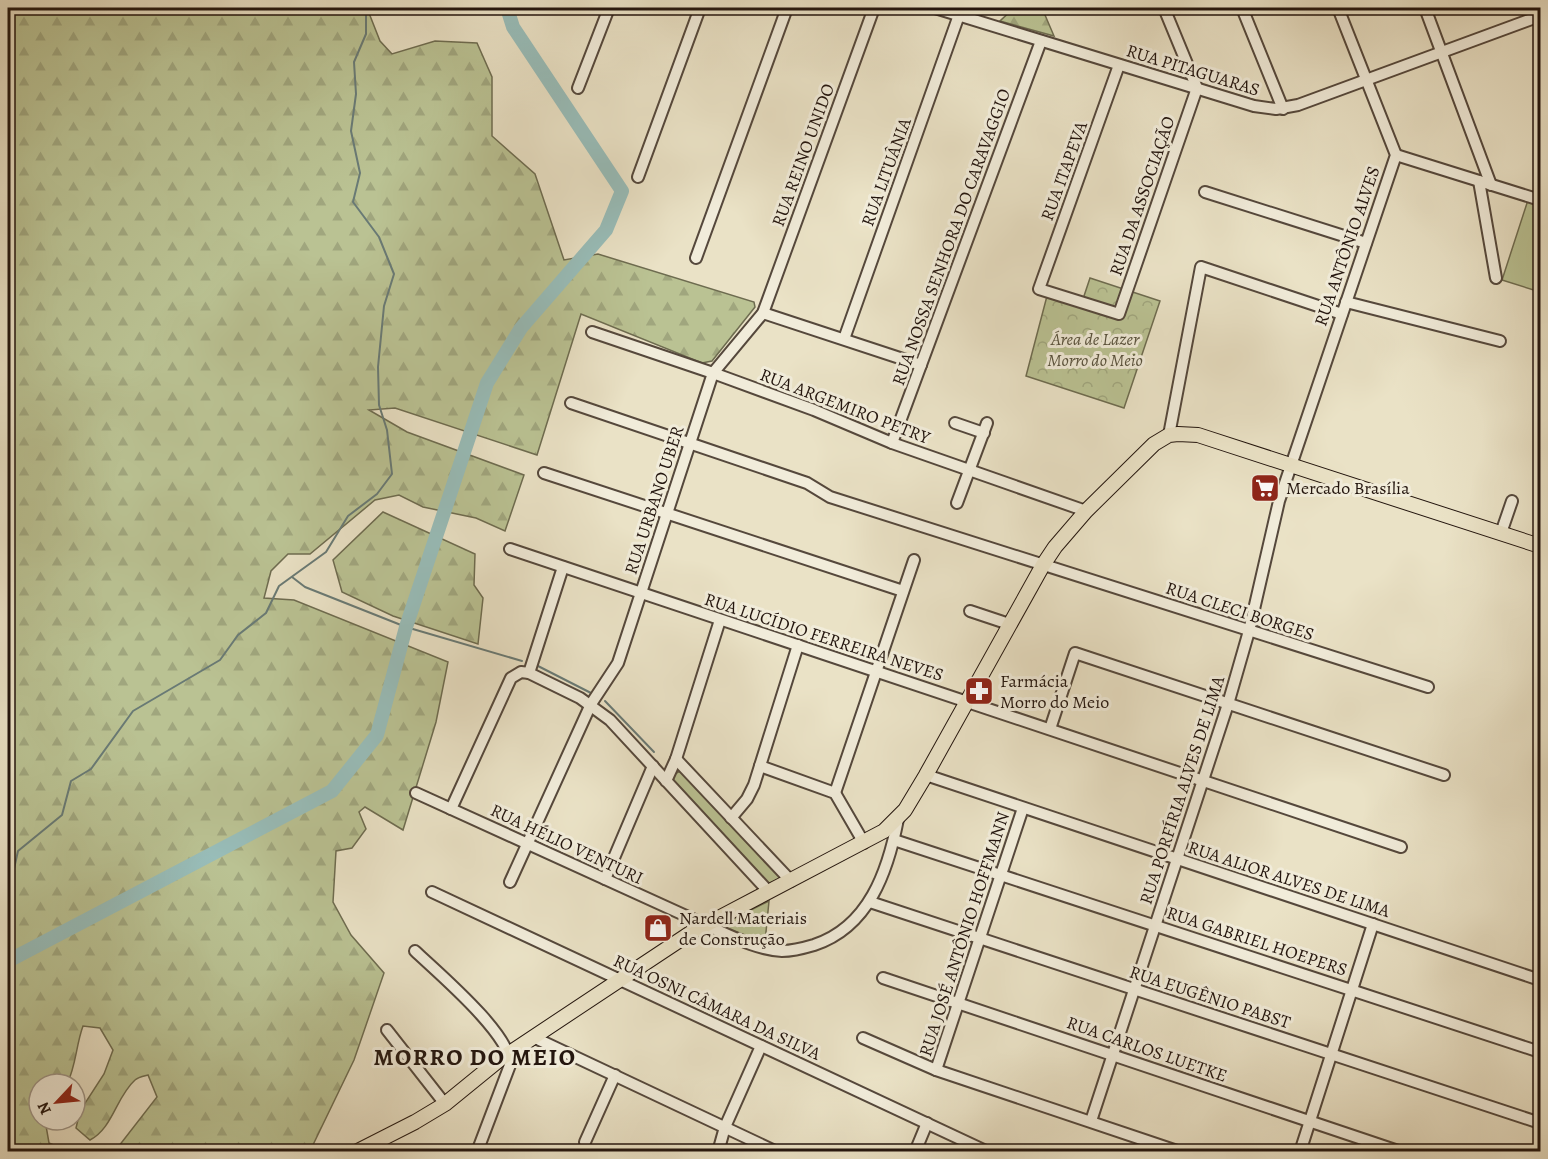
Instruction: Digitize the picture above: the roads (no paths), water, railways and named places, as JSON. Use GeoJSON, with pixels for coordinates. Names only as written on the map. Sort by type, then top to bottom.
{"type":"FeatureCollection","features":[{"type":"Feature","properties":{"kind":"main road"},"geometry":{"type":"LineString","coordinates":[[356,1152],[445,1104],[509,1053],[672,943],[864,843],[898,819],[926,775],[1043,566],[1086,511],[1146,450],[1169,435],[1198,435],[1540,546]]}},
{"type":"Feature","properties":{"kind":"street"},"geometry":{"type":"LineString","coordinates":[[578,88],[609,8]]}},
{"type":"Feature","properties":{"kind":"street"},"geometry":{"type":"LineString","coordinates":[[638,177],[700,8]]}},
{"type":"Feature","properties":{"kind":"street"},"geometry":{"type":"LineString","coordinates":[[696,258],[787,8]]}},
{"type":"Feature","properties":{"kind":"street","name":"RUA REINO UNIDO"},"geometry":{"type":"LineString","coordinates":[[763,313],[874,8]]}},
{"type":"Feature","properties":{"kind":"street","name":"RUA PITAGUARAS"},"geometry":{"type":"LineString","coordinates":[[935,8],[1254,106],[1283,109],[1367,81],[1540,16]]}},
{"type":"Feature","properties":{"kind":"street"},"geometry":{"type":"LineString","coordinates":[[1164,8],[1197,88]]}},
{"type":"Feature","properties":{"kind":"street"},"geometry":{"type":"LineString","coordinates":[[1242,8],[1283,109]]}},
{"type":"Feature","properties":{"kind":"street","name":"RUA ANTÔNIO ALVES"},"geometry":{"type":"LineString","coordinates":[[1291,464],[1396,155],[1338,8]]}},
{"type":"Feature","properties":{"kind":"street"},"geometry":{"type":"LineString","coordinates":[[1425,8],[1491,185]]}},
{"type":"Feature","properties":{"kind":"street","name":"RUA LITUÂNIA"},"geometry":{"type":"LineString","coordinates":[[844,339],[959,15]]}},
{"type":"Feature","properties":{"kind":"street","name":"RUA NOSSA SENHORA DO CARAVAGGIO"},"geometry":{"type":"LineString","coordinates":[[892,443],[1041,41]]}},
{"type":"Feature","properties":{"kind":"street","name":"RUA ITAPEVA"},"geometry":{"type":"LineString","coordinates":[[1119,65],[1039,289],[1119,314]]}},
{"type":"Feature","properties":{"kind":"street","name":"RUA DA ASSOCIAÇÃO"},"geometry":{"type":"LineString","coordinates":[[1119,314],[1197,88]]}},
{"type":"Feature","properties":{"kind":"street"},"geometry":{"type":"LineString","coordinates":[[1396,155],[1540,200]]}},
{"type":"Feature","properties":{"kind":"street"},"geometry":{"type":"LineString","coordinates":[[1479,181],[1496,278]]}},
{"type":"Feature","properties":{"kind":"street"},"geometry":{"type":"LineString","coordinates":[[1205,192],[1366,243]]}},
{"type":"Feature","properties":{"kind":"street"},"geometry":{"type":"LineString","coordinates":[[1169,435],[1201,267],[1342,314]]}},
{"type":"Feature","properties":{"kind":"street"},"geometry":{"type":"LineString","coordinates":[[1346,302],[1500,341]]}},
{"type":"Feature","properties":{"kind":"street"},"geometry":{"type":"LineString","coordinates":[[763,313],[921,365]]}},
{"type":"Feature","properties":{"kind":"street","name":"RUA URBANO UBER"},"geometry":{"type":"LineString","coordinates":[[510,882],[591,704],[618,663],[713,373],[763,313]]}},
{"type":"Feature","properties":{"kind":"street","name":"RUA ARGEMIRO PETRY"},"geometry":{"type":"LineString","coordinates":[[592,332],[713,373],[814,410],[892,443],[1086,511]]}},
{"type":"Feature","properties":{"kind":"street","name":"RUA CLECI BORGES"},"geometry":{"type":"LineString","coordinates":[[571,403],[807,483],[830,497],[1428,687]]}},
{"type":"Feature","properties":{"kind":"street"},"geometry":{"type":"LineString","coordinates":[[955,423],[986,428],[957,503]]}},
{"type":"Feature","properties":{"kind":"street","name":"RUA PORFÍRIA ALVES DE LIMA"},"geometry":{"type":"LineString","coordinates":[[1091,1121],[1228,704],[1249,631],[1279,501],[1291,464]]}},
{"type":"Feature","properties":{"kind":"street"},"geometry":{"type":"LineString","coordinates":[[544,473],[903,591]]}},
{"type":"Feature","properties":{"kind":"street"},"geometry":{"type":"LineString","coordinates":[[1502,533],[1512,501]]}},
{"type":"Feature","properties":{"kind":"street","name":"RUA LUCÍDIO FERREIRA NEVES"},"geometry":{"type":"LineString","coordinates":[[510,549],[1401,847]]}},
{"type":"Feature","properties":{"kind":"street"},"geometry":{"type":"LineString","coordinates":[[835,793],[914,560]]}},
{"type":"Feature","properties":{"kind":"street"},"geometry":{"type":"LineString","coordinates":[[529,673],[563,567]]}},
{"type":"Feature","properties":{"kind":"street"},"geometry":{"type":"LineString","coordinates":[[970,611],[1010,624]]}},
{"type":"Feature","properties":{"kind":"street"},"geometry":{"type":"LineString","coordinates":[[666,780],[676,759],[720,620]]}},
{"type":"Feature","properties":{"kind":"street"},"geometry":{"type":"LineString","coordinates":[[731,818],[747,799],[760,766],[798,645]]}},
{"type":"Feature","properties":{"kind":"street"},"geometry":{"type":"LineString","coordinates":[[1050,729],[1076,653],[1444,775]]}},
{"type":"Feature","properties":{"kind":"street"},"geometry":{"type":"LineString","coordinates":[[451,809],[514,675],[520,672],[529,673],[591,704],[610,720],[770,892]]}},
{"type":"Feature","properties":{"kind":"street"},"geometry":{"type":"LineString","coordinates":[[676,759],[791,881]]}},
{"type":"Feature","properties":{"kind":"street"},"geometry":{"type":"LineString","coordinates":[[605,879],[653,766]]}},
{"type":"Feature","properties":{"kind":"street"},"geometry":{"type":"LineString","coordinates":[[760,766],[835,793],[864,843]]}},
{"type":"Feature","properties":{"kind":"street","name":"RUA ALIOR ALVES DE LIMA"},"geometry":{"type":"LineString","coordinates":[[926,775],[1540,981]]}},
{"type":"Feature","properties":{"kind":"street","name":"RUA HÉLIO VENTURI"},"geometry":{"type":"LineString","coordinates":[[416,793],[705,925],[767,949],[792,950],[816,944],[839,932],[855,919],[870,902],[882,878],[898,819]]}},
{"type":"Feature","properties":{"kind":"street","name":"RUA JOSÉ ANTÔNIO HOFFMANN"},"geometry":{"type":"LineString","coordinates":[[936,1070],[1023,808]]}},
{"type":"Feature","properties":{"kind":"street","name":"RUA GABRIEL HOEPERS"},"geometry":{"type":"LineString","coordinates":[[894,840],[1540,1052]]}},
{"type":"Feature","properties":{"kind":"street","name":"RUA OSNI CÂMARA DA SILVA"},"geometry":{"type":"LineString","coordinates":[[432,892],[988,1152]]}},
{"type":"Feature","properties":{"kind":"street","name":"RUA EUGÊNIO PABST"},"geometry":{"type":"LineString","coordinates":[[870,902],[1540,1123]]}},
{"type":"Feature","properties":{"kind":"street"},"geometry":{"type":"LineString","coordinates":[[1300,1152],[1372,924]]}},
{"type":"Feature","properties":{"kind":"street"},"geometry":{"type":"LineString","coordinates":[[415,951],[473,1005],[509,1053],[510,1065],[479,1151]]}},
{"type":"Feature","properties":{"kind":"street","name":"RUA CARLOS LUETKE"},"geometry":{"type":"LineString","coordinates":[[884,978],[1401,1152]]}},
{"type":"Feature","properties":{"kind":"street"},"geometry":{"type":"LineString","coordinates":[[387,1030],[445,1104]]}},
{"type":"Feature","properties":{"kind":"street"},"geometry":{"type":"LineString","coordinates":[[533,1037],[777,1152]]}},
{"type":"Feature","properties":{"kind":"street"},"geometry":{"type":"LineString","coordinates":[[863,1038],[936,1070],[1180,1152]]}},
{"type":"Feature","properties":{"kind":"street"},"geometry":{"type":"LineString","coordinates":[[718,1152],[725,1127],[761,1046]]}},
{"type":"Feature","properties":{"kind":"street"},"geometry":{"type":"LineString","coordinates":[[585,1142],[615,1075]]}},
{"type":"Feature","properties":{"kind":"street"},"geometry":{"type":"LineString","coordinates":[[915,1152],[927,1123]]}},
{"type":"Feature","properties":{"kind":"waterway"},"geometry":{"type":"LineString","coordinates":[[8,895],[18,851],[62,815],[71,781],[91,769],[133,711],[220,660],[238,635],[266,613],[279,586],[326,552],[348,516],[377,494],[392,474],[387,430],[379,405],[378,367],[384,306],[394,274],[379,237],[353,202],[360,173],[351,131],[356,94],[354,62],[366,34],[366,15],[361,8]]}},
{"type":"Feature","properties":{"kind":"waterway"},"geometry":{"type":"LineString","coordinates":[[8,961],[332,791],[377,735],[406,627],[487,383],[521,328],[606,230],[622,191],[513,27],[507,8]]}},
{"type":"Feature","properties":{"kind":"waterway"},"geometry":{"type":"LineString","coordinates":[[292,577],[305,587],[406,627],[522,661]]}},
{"type":"Feature","properties":{"kind":"waterway"},"geometry":{"type":"LineString","coordinates":[[538,666],[591,693]]}},
{"type":"Feature","properties":{"kind":"waterway"},"geometry":{"type":"LineString","coordinates":[[605,701],[654,752]]}},
{"type":"Feature","properties":{"kind":"waterway"},"geometry":{"type":"LineString","coordinates":[[8,997],[8,1004]]}},
{"type":"Feature","properties":{"kind":"place","name":"Mercado Brasília"},"geometry":{"type":"Point","coordinates":[1265,488]}},
{"type":"Feature","properties":{"kind":"place","name":"Farmácia Morro do Meio"},"geometry":{"type":"Point","coordinates":[979,691]}},
{"type":"Feature","properties":{"kind":"place","name":"Nardell Materiais de Construção"},"geometry":{"type":"Point","coordinates":[658,928]}},
{"type":"Feature","properties":{"kind":"district","name":"MORRO DO MEIO"},"geometry":{"type":"Point","coordinates":[475,1057]}},
{"type":"Feature","properties":{"kind":"park label","name":"Área de Lazer Morro do Meio"},"geometry":{"type":"Point","coordinates":[1095,349]}}]}
